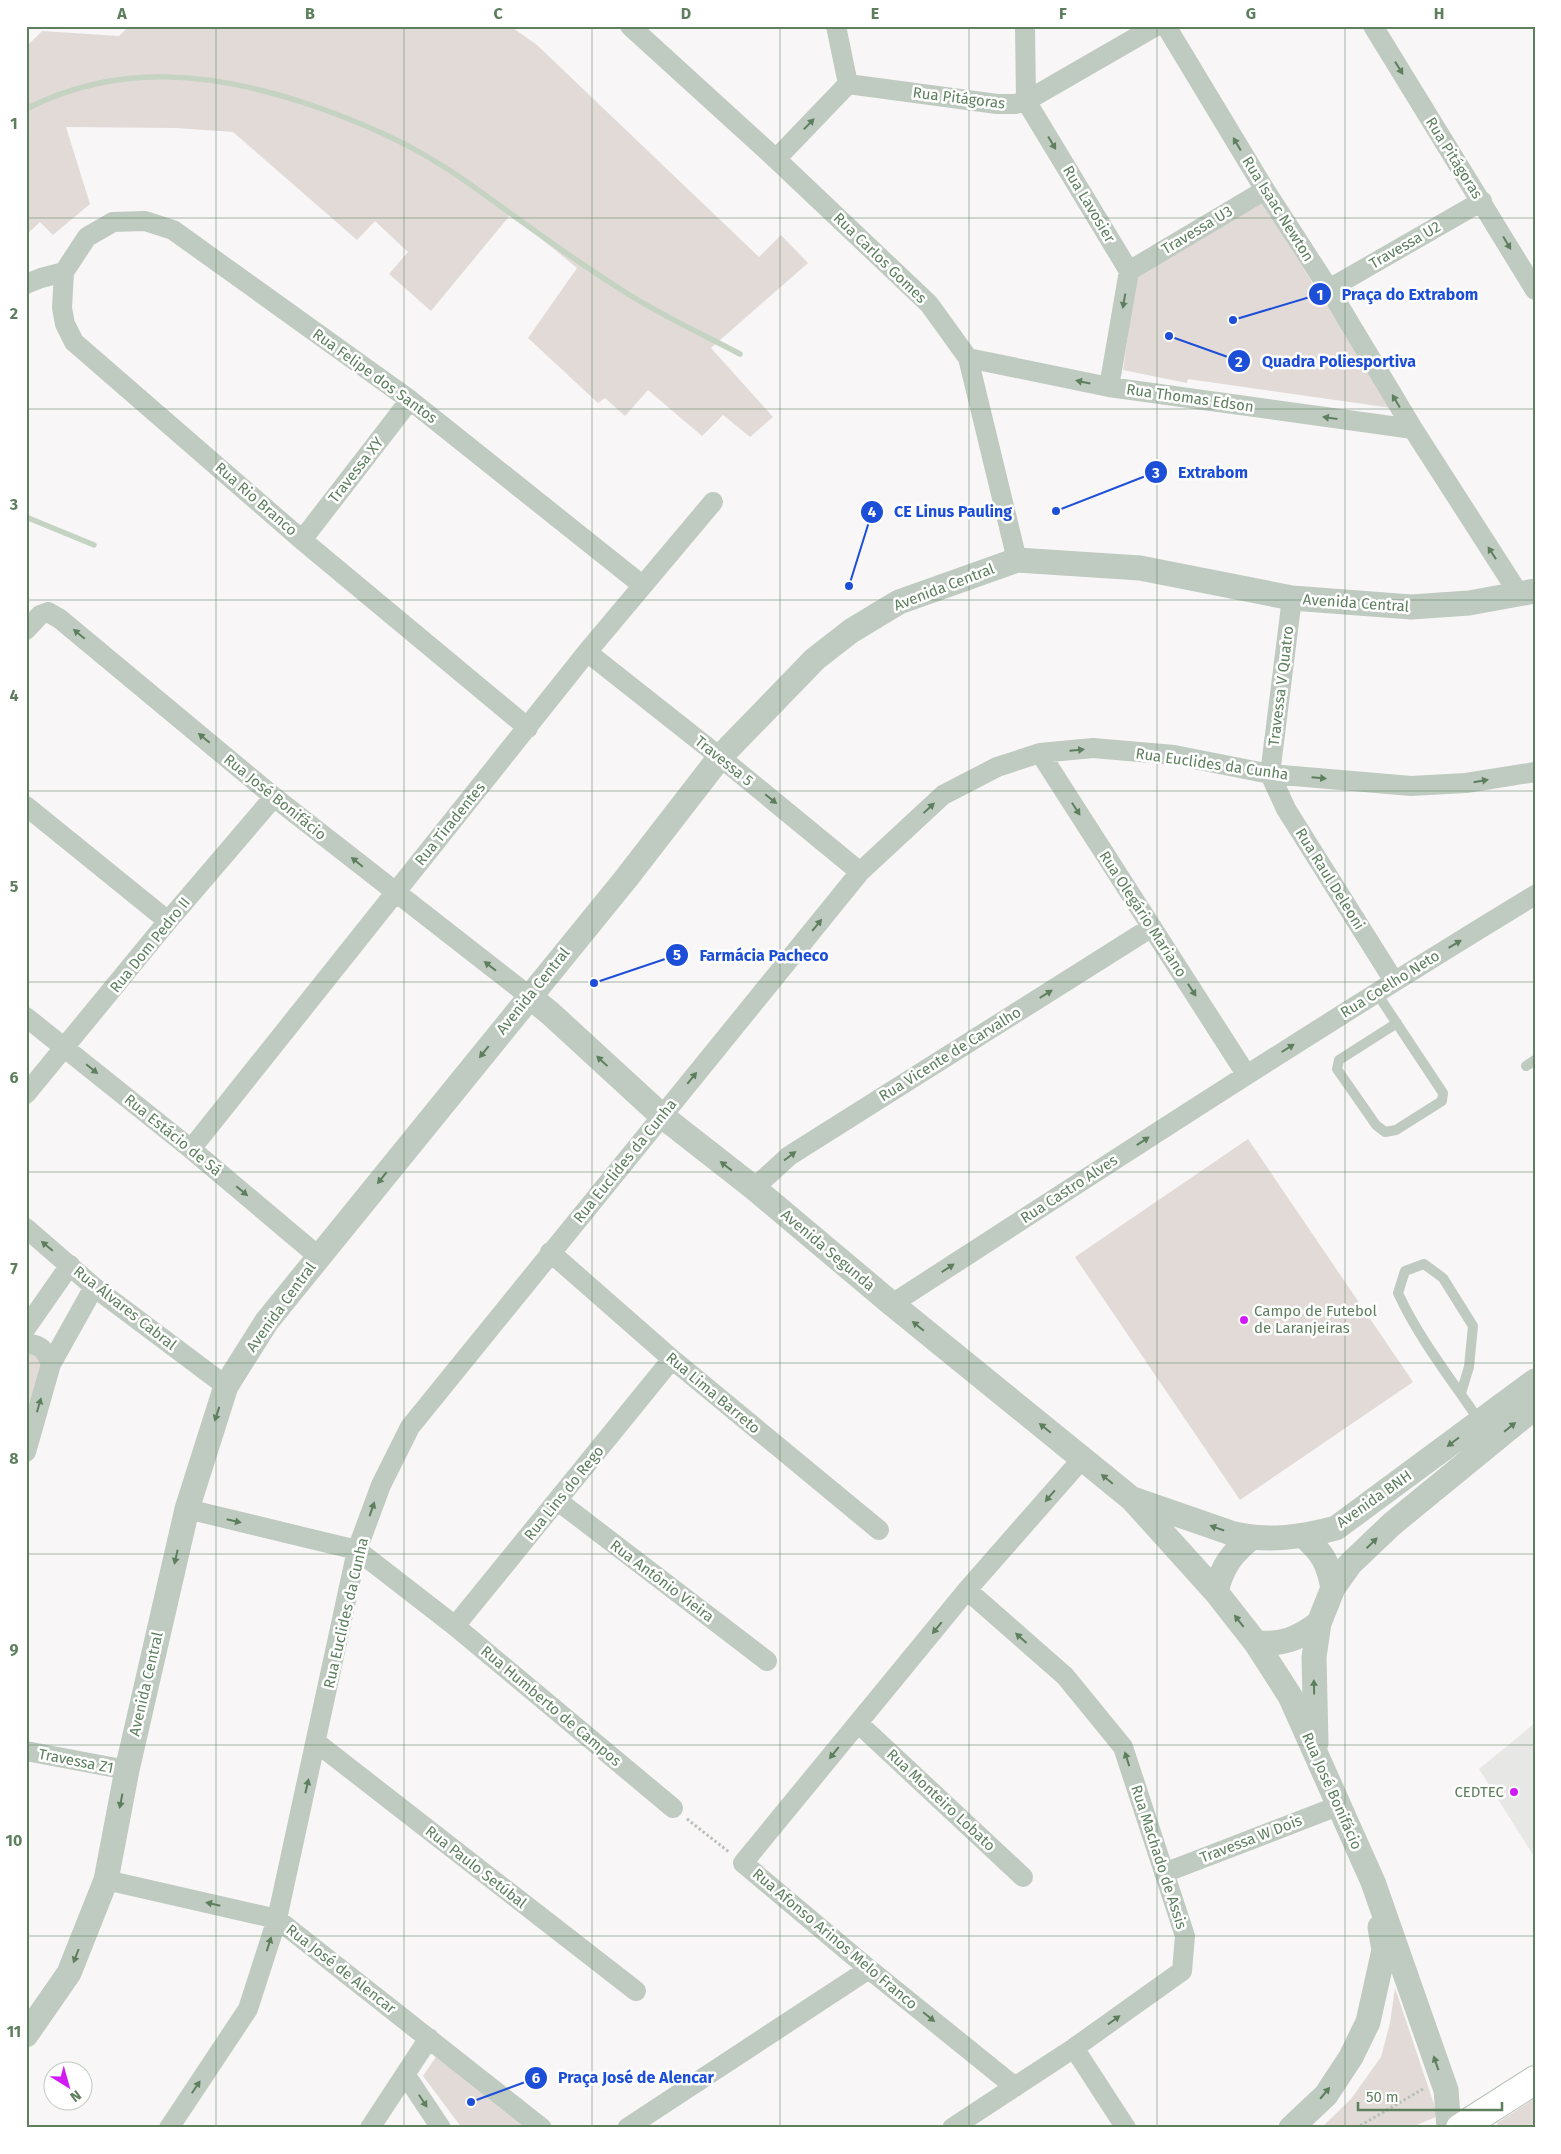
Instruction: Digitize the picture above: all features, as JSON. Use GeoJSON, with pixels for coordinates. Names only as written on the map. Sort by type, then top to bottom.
{"type":"FeatureCollection","features":[{"type":"Feature","properties":{"kind":"main road"},"geometry":{"type":"LineString","coordinates":[[1460,2128],[1535,2080]]}},
{"type":"Feature","properties":{"kind":"street"},"geometry":{"type":"LineString","coordinates":[[776,159],[848,84],[836,26]]}},
{"type":"Feature","properties":{"kind":"street"},"geometry":{"type":"LineString","coordinates":[[1025,26],[1026,101]]}},
{"type":"Feature","properties":{"kind":"street","name":"Rua Pitágoras"},"geometry":{"type":"LineString","coordinates":[[848,84],[997,104],[1015,104],[1026,101],[1156,26]]}},
{"type":"Feature","properties":{"kind":"street","name":"Rua Isaac Newton"},"geometry":{"type":"LineString","coordinates":[[1166,26],[1264,190],[1328,289],[1413,429],[1527,592]]}},
{"type":"Feature","properties":{"kind":"street","name":"Rua Pitágoras"},"geometry":{"type":"LineString","coordinates":[[1373,26],[1535,290]]}},
{"type":"Feature","properties":{"kind":"street","name":"Rua Carlos Gomes"},"geometry":{"type":"LineString","coordinates":[[635,29],[776,159],[928,304],[968,358],[1017,560]]}},
{"type":"Feature","properties":{"kind":"street","name":"Rua Lavosier"},"geometry":{"type":"LineString","coordinates":[[1026,101],[1129,271]]}},
{"type":"Feature","properties":{"kind":"street","name":"Travessa U3"},"geometry":{"type":"LineString","coordinates":[[1129,271],[1264,190]]}},
{"type":"Feature","properties":{"kind":"street","name":"Travessa U2"},"geometry":{"type":"LineString","coordinates":[[1328,289],[1482,202]]}},
{"type":"Feature","properties":{"kind":"street","name":"Rua Felipe dos Santos"},"geometry":{"type":"LineString","coordinates":[[64,272],[87,237],[113,222],[145,221],[173,230],[410,400],[642,585]]}},
{"type":"Feature","properties":{"kind":"street"},"geometry":{"type":"LineString","coordinates":[[1109,387],[1129,271]]}},
{"type":"Feature","properties":{"kind":"street"},"geometry":{"type":"LineString","coordinates":[[26,284],[64,272]]}},
{"type":"Feature","properties":{"kind":"street","name":"Rua Rio Branco"},"geometry":{"type":"LineString","coordinates":[[64,272],[62,308],[65,324],[74,342],[302,540],[528,728]]}},
{"type":"Feature","properties":{"kind":"street","name":"Rua Thomas Edson"},"geometry":{"type":"LineString","coordinates":[[968,358],[1109,387],[1413,429]]}},
{"type":"Feature","properties":{"kind":"street","name":"Travessa XY"},"geometry":{"type":"LineString","coordinates":[[302,540],[410,400]]}},
{"type":"Feature","properties":{"kind":"street","name":"Rua Tiradentes"},"geometry":{"type":"LineString","coordinates":[[191,1149],[587,652],[713,502]]}},
{"type":"Feature","properties":{"kind":"street","name":"Avenida Central"},"geometry":{"type":"LineString","coordinates":[[26,2035],[70,1973],[106,1880],[127,1770],[187,1509],[226,1386],[267,1321],[628,876],[720,756],[815,659],[852,631],[899,602],[1017,560],[1140,568],[1292,598],[1411,608],[1469,603],[1527,592]]}},
{"type":"Feature","properties":{"kind":"street","name":"Travessa V Quatro"},"geometry":{"type":"LineString","coordinates":[[1270,774],[1292,598]]}},
{"type":"Feature","properties":{"kind":"street","name":"Rua José Bonifácio"},"geometry":{"type":"LineString","coordinates":[[26,630],[40,615],[48,612],[60,619],[274,797],[529,996]]}},
{"type":"Feature","properties":{"kind":"street","name":"Travessa 5"},"geometry":{"type":"LineString","coordinates":[[587,652],[720,756],[860,872]]}},
{"type":"Feature","properties":{"kind":"street","name":"Rua Euclides da Cunha"},"geometry":{"type":"LineString","coordinates":[[169,2128],[248,2009],[277,1919],[358,1550],[381,1485],[410,1427],[860,872],[943,795],[997,767],[1040,753],[1093,748],[1174,755],[1270,774],[1411,786],[1466,784],[1535,772]]}},
{"type":"Feature","properties":{"kind":"street","name":"Rua Olegário Mariano"},"geometry":{"type":"LineString","coordinates":[[1040,753],[1246,1074]]}},
{"type":"Feature","properties":{"kind":"street","name":"Rua Raul Deleoni"},"geometry":{"type":"LineString","coordinates":[[1270,774],[1286,808],[1394,981]]}},
{"type":"Feature","properties":{"kind":"street","name":"Rua Dom Pedro II"},"geometry":{"type":"LineString","coordinates":[[26,1094],[168,921],[274,797]]}},
{"type":"Feature","properties":{"kind":"street"},"geometry":{"type":"LineString","coordinates":[[26,806],[168,921]]}},
{"type":"Feature","properties":{"kind":"street","name":"Rua Coelho Neto"},"geometry":{"type":"LineString","coordinates":[[1246,1074],[1535,895]]}},
{"type":"Feature","properties":{"kind":"street","name":"Rua Vicente de Carvalho"},"geometry":{"type":"LineString","coordinates":[[754,1188],[789,1156],[1152,927]]}},
{"type":"Feature","properties":{"kind":"street","name":"Avenida Segunda"},"geometry":{"type":"LineString","coordinates":[[529,996],[662,1116],[754,1188],[892,1304],[1132,1499]]}},
{"type":"Feature","properties":{"kind":"street","name":"Rua Estácio de Sá"},"geometry":{"type":"LineString","coordinates":[[26,1017],[191,1149],[318,1256]]}},
{"type":"Feature","properties":{"kind":"street","name":"Rua Castro Alves"},"geometry":{"type":"LineString","coordinates":[[892,1304],[1246,1074]]}},
{"type":"Feature","properties":{"kind":"street","name":"Rua Álvares Cabral"},"geometry":{"type":"LineString","coordinates":[[26,1228],[94,1287],[226,1386]]}},
{"type":"Feature","properties":{"kind":"street","name":"Rua Lima Barreto"},"geometry":{"type":"LineString","coordinates":[[550,1252],[672,1359],[879,1530]]}},
{"type":"Feature","properties":{"kind":"street"},"geometry":{"type":"LineString","coordinates":[[26,1328],[70,1265]]}},
{"type":"Feature","properties":{"kind":"street"},"geometry":{"type":"LineString","coordinates":[[26,1452],[51,1364],[94,1287]]}},
{"type":"Feature","properties":{"kind":"street"},"geometry":{"type":"LineString","coordinates":[[26,1344],[32,1344],[44,1350],[51,1364]]}},
{"type":"Feature","properties":{"kind":"street","name":"Rua Lins do Rego"},"geometry":{"type":"LineString","coordinates":[[455,1626],[672,1359]]}},
{"type":"Feature","properties":{"kind":"street","name":"Avenida BNH"},"geometry":{"type":"LineString","coordinates":[[1132,1499],[1251,1538],[1304,1536],[1336,1528],[1535,1381]]}},
{"type":"Feature","properties":{"kind":"street","name":"Avenida BNH"},"geometry":{"type":"LineString","coordinates":[[1316,1753],[1314,1657],[1319,1623],[1332,1588],[1350,1564],[1392,1524],[1535,1407]]}},
{"type":"Feature","properties":{"kind":"street","name":"Rua Afonso Arinos Melo Franco"},"geometry":{"type":"LineString","coordinates":[[1015,2086],[869,1969],[743,1864],[967,1590],[1082,1459]]}},
{"type":"Feature","properties":{"kind":"street","name":"Rua José Bonifácio"},"geometry":{"type":"LineString","coordinates":[[1132,1499],[1216,1592],[1256,1643],[1290,1696],[1373,1882],[1446,2090],[1449,2128]]}},
{"type":"Feature","properties":{"kind":"street","name":"Rua Antônio Vieira"},"geometry":{"type":"LineString","coordinates":[[558,1501],[767,1661]]}},
{"type":"Feature","properties":{"kind":"street"},"geometry":{"type":"LineString","coordinates":[[187,1509],[358,1550]]}},
{"type":"Feature","properties":{"kind":"street"},"geometry":{"type":"LineString","coordinates":[[1304,1536],[1323,1555],[1329,1567],[1332,1588]]}},
{"type":"Feature","properties":{"kind":"street"},"geometry":{"type":"LineString","coordinates":[[1216,1592],[1224,1566],[1235,1550],[1251,1538]]}},
{"type":"Feature","properties":{"kind":"street","name":"Rua Humberto de Campos"},"geometry":{"type":"LineString","coordinates":[[358,1550],[455,1626],[673,1808]]}},
{"type":"Feature","properties":{"kind":"street","name":"Rua Machado de Assis"},"geometry":{"type":"LineString","coordinates":[[952,2128],[1074,2048],[1182,1971],[1185,1936],[1123,1748],[1065,1676],[967,1590]]}},
{"type":"Feature","properties":{"kind":"street"},"geometry":{"type":"LineString","coordinates":[[1256,1643],[1275,1644],[1290,1640],[1307,1632],[1319,1623]]}},
{"type":"Feature","properties":{"kind":"street","name":"Rua Monteiro Lobato"},"geometry":{"type":"LineString","coordinates":[[858,1724],[1023,1877]]}},
{"type":"Feature","properties":{"kind":"street","name":"Rua Paulo Setúbal"},"geometry":{"type":"LineString","coordinates":[[317,1743],[636,1991]]}},
{"type":"Feature","properties":{"kind":"street","name":"Travessa Z1"},"geometry":{"type":"LineString","coordinates":[[26,1751],[127,1770]]}},
{"type":"Feature","properties":{"kind":"street","name":"Travessa W Dois"},"geometry":{"type":"LineString","coordinates":[[1164,1873],[1338,1806]]}},
{"type":"Feature","properties":{"kind":"street","name":"Rua José de Alencar"},"geometry":{"type":"LineString","coordinates":[[106,1880],[277,1919],[542,2128]]}},
{"type":"Feature","properties":{"kind":"street"},"geometry":{"type":"LineString","coordinates":[[1291,2128],[1326,2094],[1351,2057],[1368,2022],[1384,1950],[1373,1882]]}},
{"type":"Feature","properties":{"kind":"street"},"geometry":{"type":"LineString","coordinates":[[627,2128],[869,1969]]}},
{"type":"Feature","properties":{"kind":"street"},"geometry":{"type":"LineString","coordinates":[[370,2128],[429,2038]]}},
{"type":"Feature","properties":{"kind":"street"},"geometry":{"type":"LineString","coordinates":[[1074,2048],[1126,2128]]}},
{"type":"Feature","properties":{"kind":"street"},"geometry":{"type":"LineString","coordinates":[[405,2074],[441,2128]]}},
{"type":"Feature","properties":{"kind":"lane"},"geometry":{"type":"LineString","coordinates":[[1376,992],[1397,1023],[1443,1093],[1442,1100],[1396,1130],[1385,1132],[1376,1125],[1337,1069],[1339,1060],[1397,1023]]}},
{"type":"Feature","properties":{"kind":"lane"},"geometry":{"type":"LineString","coordinates":[[1526,1066],[1535,1060]]}},
{"type":"Feature","properties":{"kind":"lane"},"geometry":{"type":"LineString","coordinates":[[1461,1394],[1469,1367],[1473,1326],[1443,1278],[1424,1264],[1405,1271],[1398,1293],[1410,1318],[1461,1394],[1480,1422]]}},
{"type":"Feature","properties":{"kind":"path"},"geometry":{"type":"LineString","coordinates":[[673,1808],[743,1864]]}},
{"type":"Feature","properties":{"kind":"path"},"geometry":{"type":"LineString","coordinates":[[1356,2128],[1442,2078]]}},
{"type":"Feature","properties":{"kind":"shaded area"},"geometry":{"type":"Polygon","coordinates":[[[129,26],[510,26],[537,45],[759,257],[781,235],[808,263],[711,348],[773,417],[750,437],[723,415],[702,436],[648,390],[625,416],[605,398],[598,403],[528,338],[577,268],[511,214],[431,311],[389,274],[408,252],[375,221],[357,240],[233,132],[176,128],[66,127],[90,204],[53,235],[40,222],[26,235],[26,47],[42,31],[119,36],[129,26]]]}},
{"type":"Feature","properties":{"kind":"shaded area"},"geometry":{"type":"Polygon","coordinates":[[[1260,200],[1392,408],[1188,379],[1187,383],[1123,370],[1137,271],[1260,200]]]}},
{"type":"Feature","properties":{"kind":"shaded area","name":"Campo de Futebol de Laranjeiras"},"geometry":{"type":"Polygon","coordinates":[[[1248,1139],[1413,1382],[1240,1500],[1075,1257],[1248,1139]]]}},
{"type":"Feature","properties":{"kind":"shaded area"},"geometry":{"type":"Polygon","coordinates":[[[26,1351],[33,1352],[44,1365],[26,1428],[26,1351]]]}},
{"type":"Feature","properties":{"kind":"shaded area","name":"CEDTEC"},"geometry":{"type":"Polygon","coordinates":[[[1535,1723],[1535,1858],[1479,1769],[1535,1723]]]}},
{"type":"Feature","properties":{"kind":"shaded area"},"geometry":{"type":"Polygon","coordinates":[[[1395,1988],[1438,2116],[1410,2128],[1321,2128],[1351,2099],[1381,2057],[1390,2023],[1395,1988]]]}},
{"type":"Feature","properties":{"kind":"shaded area"},"geometry":{"type":"Polygon","coordinates":[[[438,2054],[532,2128],[462,2128],[423,2076],[438,2054]]]}},
{"type":"Feature","properties":{"kind":"shaded area"},"geometry":{"type":"Polygon","coordinates":[[[1535,2098],[1535,2123],[1527,2128],[1499,2128],[1497,2123],[1535,2098]]]}},
{"type":"Feature","properties":{"kind":"waterway"},"geometry":{"type":"LineString","coordinates":[[26,109],[61,94],[96,84],[131,78],[166,77],[201,79],[237,85],[272,93],[343,116],[376,130],[425,155],[457,175],[565,252],[628,294],[740,354]]}},
{"type":"Feature","properties":{"kind":"waterway"},"geometry":{"type":"LineString","coordinates":[[26,517],[94,545]]}},
{"type":"Feature","properties":{"kind":"place","name":"Praça do Extrabom"},"geometry":{"type":"Point","coordinates":[1233,320]}},
{"type":"Feature","properties":{"kind":"place","name":"Quadra Poliesportiva"},"geometry":{"type":"Point","coordinates":[1169,336]}},
{"type":"Feature","properties":{"kind":"place","name":"Extrabom"},"geometry":{"type":"Point","coordinates":[1056,511]}},
{"type":"Feature","properties":{"kind":"place","name":"CE Linus Pauling"},"geometry":{"type":"Point","coordinates":[849,586]}},
{"type":"Feature","properties":{"kind":"place","name":"Farmácia Pacheco"},"geometry":{"type":"Point","coordinates":[594,983]}},
{"type":"Feature","properties":{"kind":"place","name":"Campo de Futebol de Laranjeiras"},"geometry":{"type":"Point","coordinates":[1244,1320]}},
{"type":"Feature","properties":{"kind":"place","name":"CEDTEC"},"geometry":{"type":"Point","coordinates":[1514,1792]}},
{"type":"Feature","properties":{"kind":"place","name":"Praça José de Alencar"},"geometry":{"type":"Point","coordinates":[471,2102]}}]}
